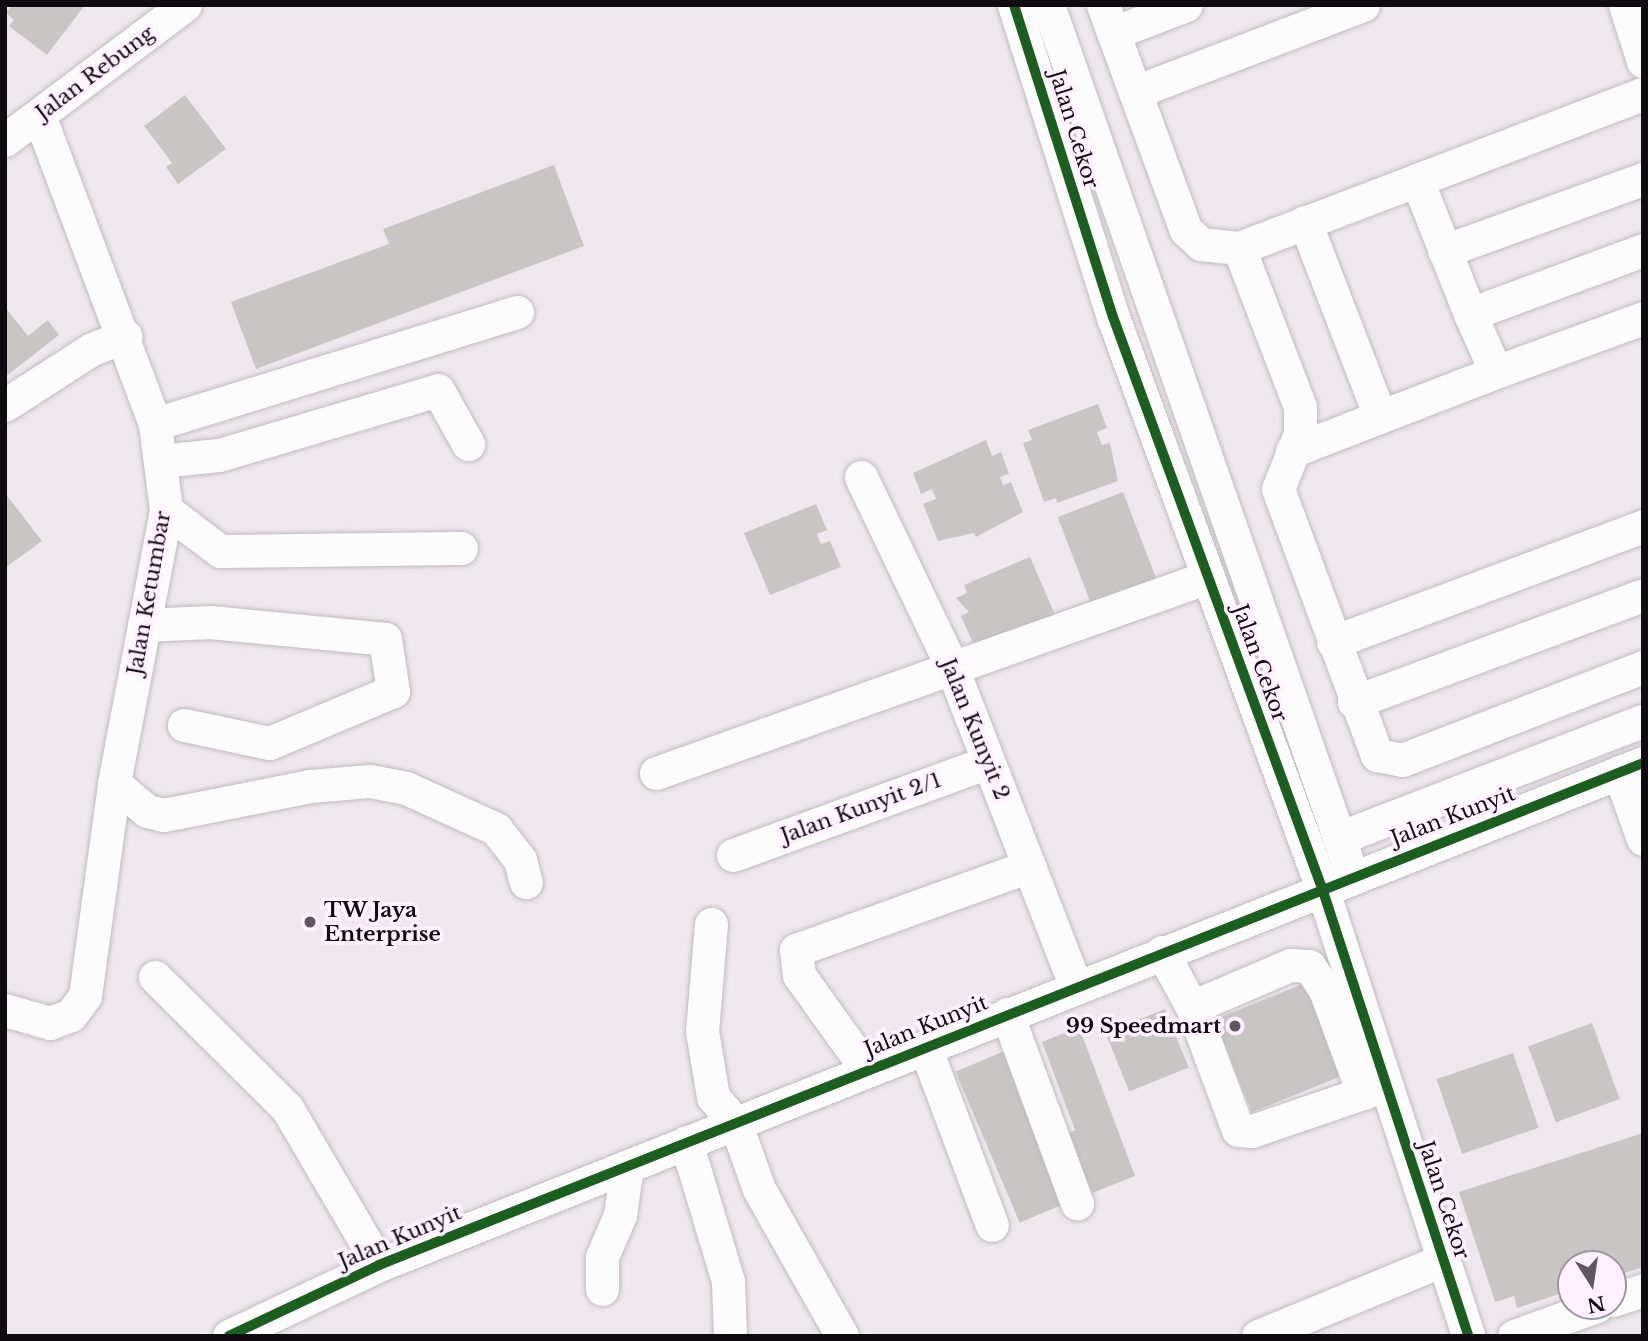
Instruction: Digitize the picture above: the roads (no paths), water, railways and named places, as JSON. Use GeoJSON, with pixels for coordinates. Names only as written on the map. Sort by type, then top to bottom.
{"type":"FeatureCollection","features":[{"type":"Feature","properties":{"kind":"street","name":"Jalan Rebung"},"geometry":{"type":"LineString","coordinates":[[5,141],[185,5]]}},
{"type":"Feature","properties":{"kind":"street","name":"Jalan Cekor"},"geometry":{"type":"LineString","coordinates":[[1014,5],[1113,317],[1322,888],[1374,1089],[1443,1260],[1468,1336]]}},
{"type":"Feature","properties":{"kind":"street","name":"Jalan Cekor"},"geometry":{"type":"LineString","coordinates":[[1048,5],[1352,875]]}},
{"type":"Feature","properties":{"kind":"street"},"geometry":{"type":"LineString","coordinates":[[1186,5],[1108,19],[1186,230],[1201,244],[1239,248],[1643,94]]}},
{"type":"Feature","properties":{"kind":"street"},"geometry":{"type":"LineString","coordinates":[[1135,92],[1363,5]]}},
{"type":"Feature","properties":{"kind":"street"},"geometry":{"type":"LineString","coordinates":[[1625,5],[1643,61]]}},
{"type":"Feature","properties":{"kind":"street","name":"Jalan Ketumbar"},"geometry":{"type":"LineString","coordinates":[[5,1010],[50,1023],[71,1015],[85,996],[114,783],[166,510],[155,424],[126,336],[39,116]]}},
{"type":"Feature","properties":{"kind":"street"},"geometry":{"type":"LineString","coordinates":[[1444,251],[1643,179]]}},
{"type":"Feature","properties":{"kind":"street"},"geometry":{"type":"LineString","coordinates":[[1417,180],[1470,314],[1491,361],[1501,370]]}},
{"type":"Feature","properties":{"kind":"street"},"geometry":{"type":"LineString","coordinates":[[1305,222],[1380,416]]}},
{"type":"Feature","properties":{"kind":"street"},"geometry":{"type":"LineString","coordinates":[[1239,248],[1300,407],[1300,433],[1278,489],[1354,702],[1377,755],[1402,760],[1643,667]]}},
{"type":"Feature","properties":{"kind":"street"},"geometry":{"type":"LineString","coordinates":[[1470,314],[1643,250]]}},
{"type":"Feature","properties":{"kind":"street"},"geometry":{"type":"LineString","coordinates":[[155,424],[517,312]]}},
{"type":"Feature","properties":{"kind":"street"},"geometry":{"type":"LineString","coordinates":[[1292,451],[1643,318]]}},
{"type":"Feature","properties":{"kind":"street"},"geometry":{"type":"LineString","coordinates":[[5,405],[92,349],[126,336]]}},
{"type":"Feature","properties":{"kind":"street"},"geometry":{"type":"LineString","coordinates":[[160,461],[219,455],[438,390],[468,444]]}},
{"type":"Feature","properties":{"kind":"street","name":"Jalan Kunyit 2"},"geometry":{"type":"LineString","coordinates":[[861,477],[951,665],[1076,987]]}},
{"type":"Feature","properties":{"kind":"street"},"geometry":{"type":"LineString","coordinates":[[166,510],[220,551],[461,548]]}},
{"type":"Feature","properties":{"kind":"street"},"geometry":{"type":"LineString","coordinates":[[1333,642],[1643,526]]}},
{"type":"Feature","properties":{"kind":"street"},"geometry":{"type":"LineString","coordinates":[[656,773],[951,665],[1208,577]]}},
{"type":"Feature","properties":{"kind":"street"},"geometry":{"type":"LineString","coordinates":[[1354,702],[1643,595]]}},
{"type":"Feature","properties":{"kind":"street"},"geometry":{"type":"LineString","coordinates":[[144,625],[210,622],[385,639],[393,691],[269,743],[184,725]]}},
{"type":"Feature","properties":{"kind":"street","name":"Jalan Kunyit"},"geometry":{"type":"LineString","coordinates":[[1339,838],[1643,721]]}},
{"type":"Feature","properties":{"kind":"street","name":"Jalan Kunyit 2/1"},"geometry":{"type":"LineString","coordinates":[[733,855],[988,762]]}},
{"type":"Feature","properties":{"kind":"street"},"geometry":{"type":"LineString","coordinates":[[1631,768],[1643,839]]}},
{"type":"Feature","properties":{"kind":"street","name":"Jalan Kunyit"},"geometry":{"type":"LineString","coordinates":[[229,1336],[379,1265],[1352,875],[1631,768]]}},
{"type":"Feature","properties":{"kind":"street"},"geometry":{"type":"LineString","coordinates":[[1317,778],[1348,805],[1396,817]]}},
{"type":"Feature","properties":{"kind":"street"},"geometry":{"type":"LineString","coordinates":[[114,783],[147,811],[164,815],[310,786],[370,780],[406,788],[496,830],[520,860],[526,882]]}},
{"type":"Feature","properties":{"kind":"street"},"geometry":{"type":"LineString","coordinates":[[1322,888],[1339,838]]}},
{"type":"Feature","properties":{"kind":"street"},"geometry":{"type":"LineString","coordinates":[[867,1070],[799,975],[796,950],[1029,866]]}},
{"type":"Feature","properties":{"kind":"street"},"geometry":{"type":"LineString","coordinates":[[711,925],[702,1031],[705,1065],[713,1097],[735,1122],[759,1189],[842,1336]]}},
{"type":"Feature","properties":{"kind":"street"},"geometry":{"type":"LineString","coordinates":[[1163,952],[1192,1007],[1238,1130],[1252,1131],[1374,1089],[1325,990],[1309,966],[1290,965],[1192,1007]]}},
{"type":"Feature","properties":{"kind":"street"},"geometry":{"type":"LineString","coordinates":[[155,978],[287,1108],[379,1265]]}},
{"type":"Feature","properties":{"kind":"street"},"geometry":{"type":"LineString","coordinates":[[1007,1014],[1077,1203]]}},
{"type":"Feature","properties":{"kind":"street"},"geometry":{"type":"LineString","coordinates":[[925,1047],[992,1225]]}},
{"type":"Feature","properties":{"kind":"street"},"geometry":{"type":"LineString","coordinates":[[685,1142],[728,1281],[734,1319],[730,1336]]}},
{"type":"Feature","properties":{"kind":"street"},"geometry":{"type":"LineString","coordinates":[[602,1289],[602,1257],[620,1215],[627,1166]]}},
{"type":"Feature","properties":{"kind":"street"},"geometry":{"type":"LineString","coordinates":[[1258,1336],[1443,1260]]}},
{"type":"Feature","properties":{"kind":"street"},"geometry":{"type":"LineString","coordinates":[[1514,1336],[1558,1320]]}},
{"type":"Feature","properties":{"kind":"place","name":"TW Jaya Enterprise"},"geometry":{"type":"Point","coordinates":[310,922]}},
{"type":"Feature","properties":{"kind":"place","name":"99 Speedmart"},"geometry":{"type":"Point","coordinates":[1235,1026]}}]}
